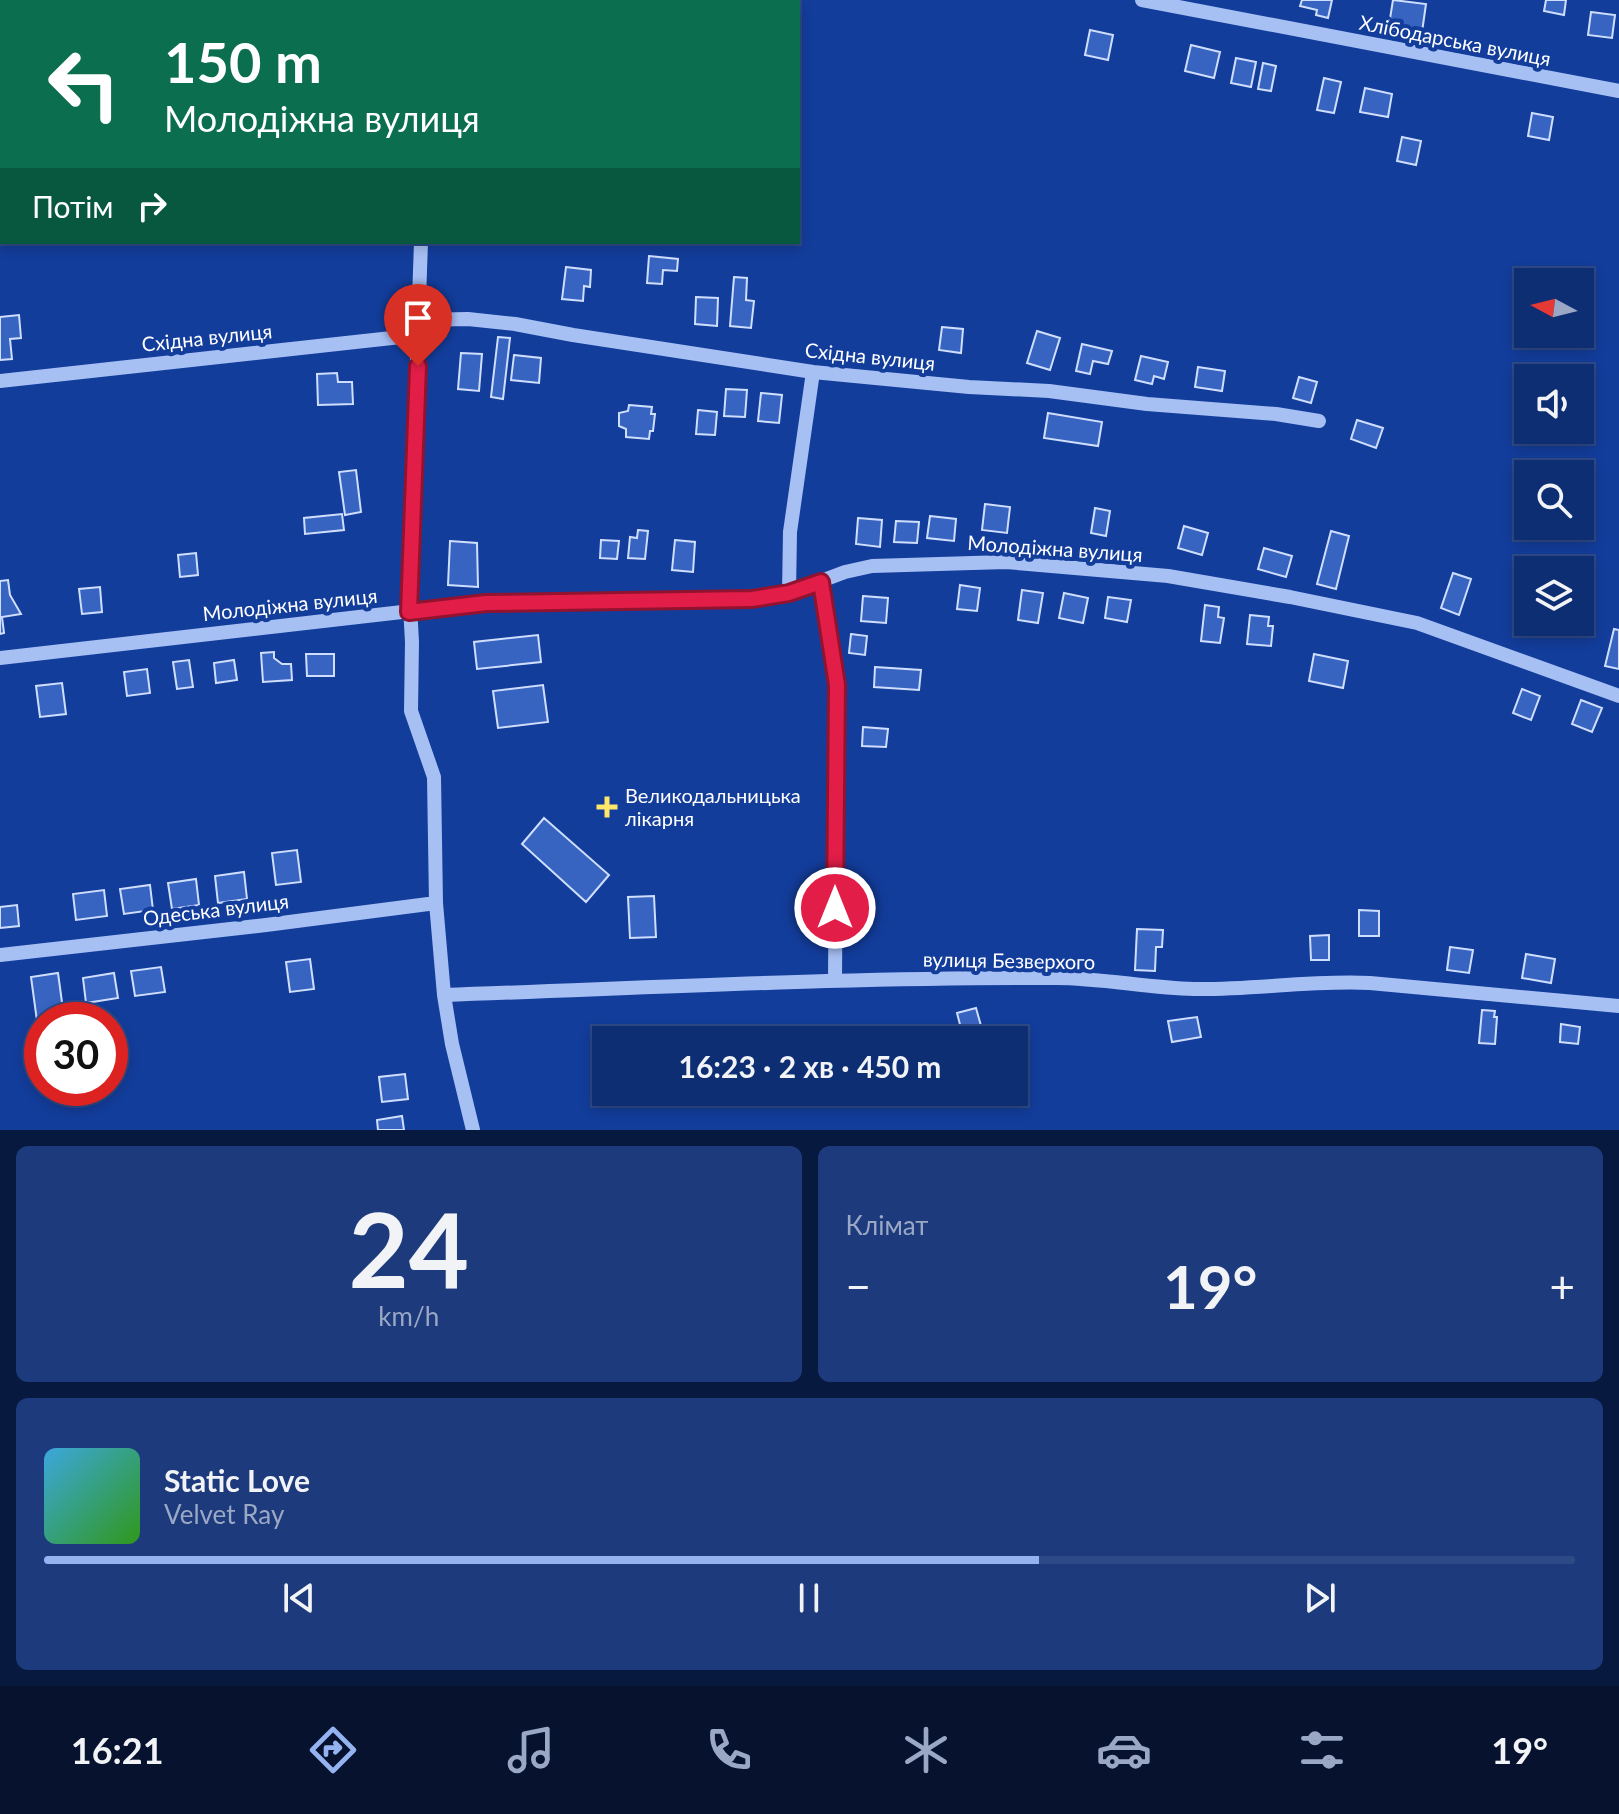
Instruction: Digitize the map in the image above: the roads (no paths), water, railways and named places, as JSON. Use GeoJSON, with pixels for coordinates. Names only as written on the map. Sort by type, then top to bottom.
{"type":"FeatureCollection","features":[{"type":"Feature","properties":{"kind":"street","name":"Хлібодарська вулиця"},"geometry":{"type":"LineString","coordinates":[[1142,0],[1619,91]]}},
{"type":"Feature","properties":{"kind":"street"},"geometry":{"type":"LineString","coordinates":[[421,244],[409,612],[411,711],[434,777],[436,903],[444,995],[452,1044],[473,1130]]}},
{"type":"Feature","properties":{"kind":"street","name":"Східна вулиця"},"geometry":{"type":"LineString","coordinates":[[0,381],[419,328],[468,319],[813,372],[969,387],[1049,391],[1319,421]]}},
{"type":"Feature","properties":{"kind":"street"},"geometry":{"type":"LineString","coordinates":[[789,593],[790,532],[813,372]]}},
{"type":"Feature","properties":{"kind":"street","name":"Молодіжна вулиця"},"geometry":{"type":"LineString","coordinates":[[0,658],[486,603],[752,599],[789,593],[872,566],[992,562],[1168,576],[1417,623],[1619,696]]}},
{"type":"Feature","properties":{"kind":"street"},"geometry":{"type":"LineString","coordinates":[[821,582],[837,685],[835,981]]}},
{"type":"Feature","properties":{"kind":"street","name":"Одеська вулиця"},"geometry":{"type":"LineString","coordinates":[[0,955],[436,903]]}},
{"type":"Feature","properties":{"kind":"street","name":"вулиця Безверхого"},"geometry":{"type":"LineString","coordinates":[[444,995],[835,981],[1060,978],[1199,989],[1350,982],[1619,1006]]}},
{"type":"Feature","properties":{"kind":"place","name":"Великодальницька лікарня"},"geometry":{"type":"Point","coordinates":[607,807]}}]}
